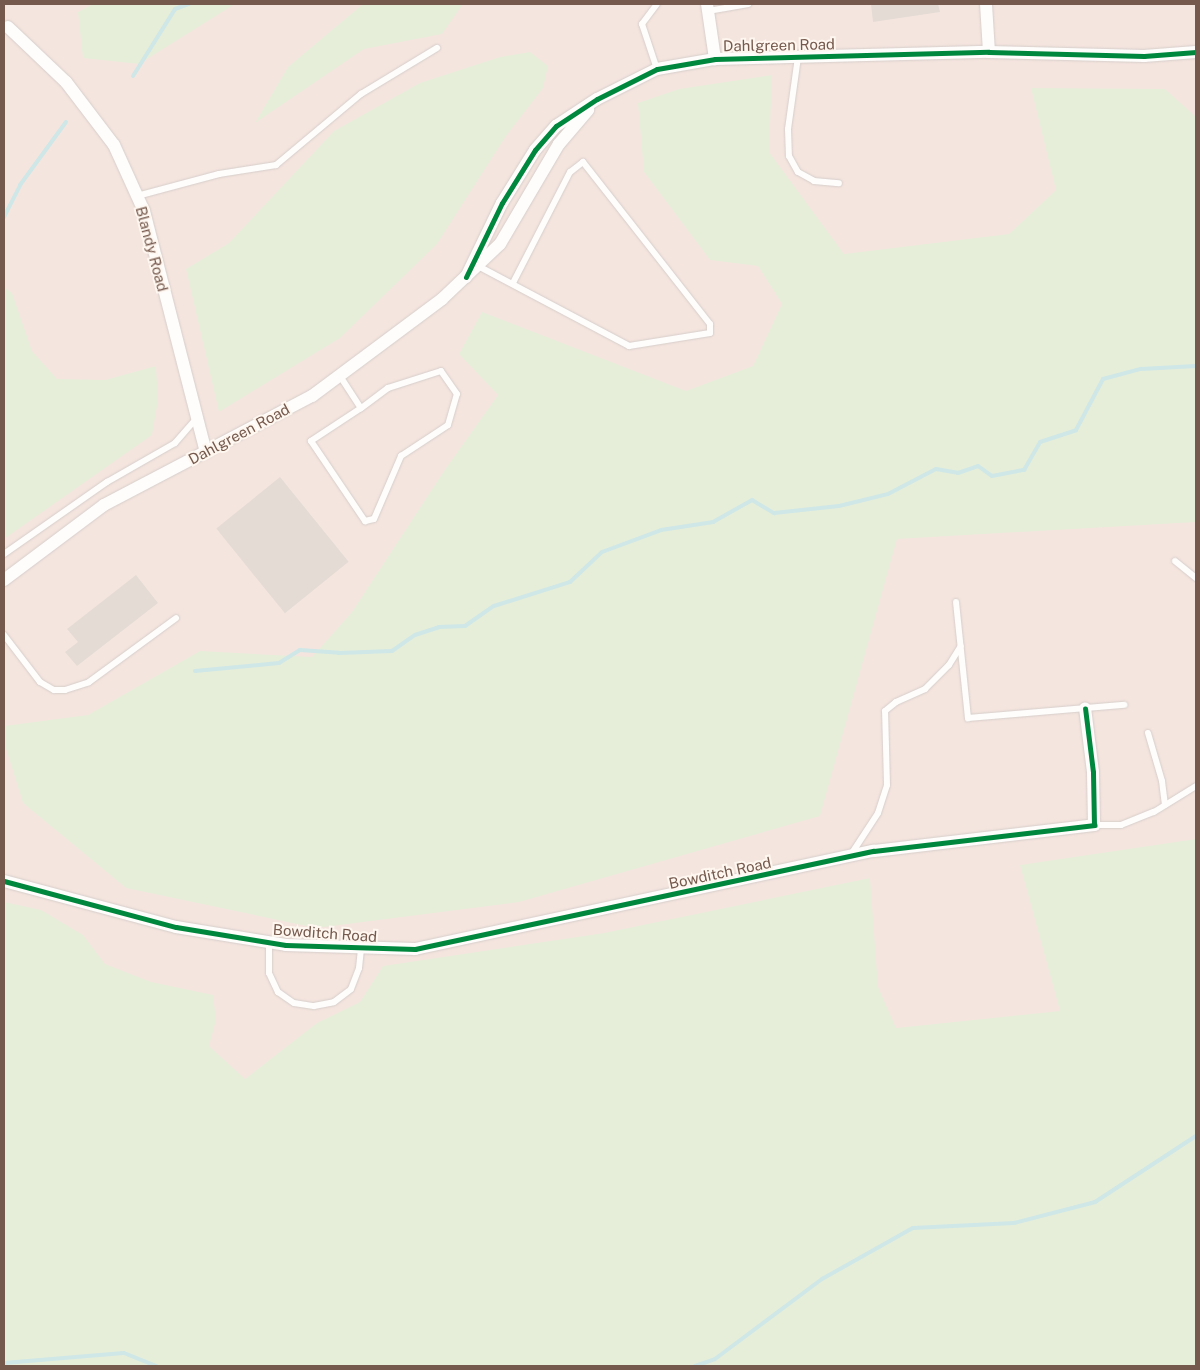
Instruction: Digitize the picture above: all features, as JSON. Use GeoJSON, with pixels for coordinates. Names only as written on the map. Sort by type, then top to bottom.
{"type":"FeatureCollection","features":[{"type":"Feature","properties":{"kind":"street"},"geometry":{"type":"LineString","coordinates":[[986,4],[989,52]]}},
{"type":"Feature","properties":{"kind":"street"},"geometry":{"type":"LineString","coordinates":[[708,7],[715,59]]}},
{"type":"Feature","properties":{"kind":"street","name":"Blandy Road"},"geometry":{"type":"LineString","coordinates":[[8,28],[66,82],[114,145],[144,211],[206,452]]}},
{"type":"Feature","properties":{"kind":"street","name":"Dahlgreen Road"},"geometry":{"type":"LineString","coordinates":[[466,277],[502,203],[535,150],[556,126],[597,99],[658,69],[715,59],[798,56],[989,52],[1144,56],[1196,52]]}},
{"type":"Feature","properties":{"kind":"street","name":"Dahlgreen Road"},"geometry":{"type":"LineString","coordinates":[[4,580],[104,505],[312,396],[393,338],[466,277],[500,244],[559,144],[597,99]]}},
{"type":"Feature","properties":{"kind":"street"},"geometry":{"type":"LineString","coordinates":[[1085,708],[1093,772],[1094,825]]}},
{"type":"Feature","properties":{"kind":"street","name":"Bowditch Road"},"geometry":{"type":"LineString","coordinates":[[4,881],[176,926],[269,942],[361,950],[416,949],[849,857],[1094,825]]}},
{"type":"Feature","properties":{"kind":"lane"},"geometry":{"type":"LineString","coordinates":[[657,4],[642,24],[658,69]]}},
{"type":"Feature","properties":{"kind":"lane"},"geometry":{"type":"LineString","coordinates":[[708,7],[748,4]]}},
{"type":"Feature","properties":{"kind":"lane"},"geometry":{"type":"LineString","coordinates":[[137,196],[219,174],[276,165],[362,94],[438,48]]}},
{"type":"Feature","properties":{"kind":"lane"},"geometry":{"type":"LineString","coordinates":[[798,56],[788,129],[789,156],[798,172],[814,181],[840,184]]}},
{"type":"Feature","properties":{"kind":"lane"},"geometry":{"type":"LineString","coordinates":[[478,266],[629,346],[710,333],[710,324],[582,162],[570,172],[513,283]]}},
{"type":"Feature","properties":{"kind":"lane"},"geometry":{"type":"LineString","coordinates":[[441,372],[457,394],[448,425],[401,456],[374,519],[365,521],[311,442],[361,408],[388,388],[441,372]]}},
{"type":"Feature","properties":{"kind":"lane"},"geometry":{"type":"LineString","coordinates":[[340,376],[361,408]]}},
{"type":"Feature","properties":{"kind":"lane"},"geometry":{"type":"LineString","coordinates":[[4,554],[107,482],[175,443],[196,419]]}},
{"type":"Feature","properties":{"kind":"lane"},"geometry":{"type":"LineString","coordinates":[[1175,561],[1196,578]]}},
{"type":"Feature","properties":{"kind":"lane"},"geometry":{"type":"LineString","coordinates":[[956,602],[968,718],[1124,705]]}},
{"type":"Feature","properties":{"kind":"lane"},"geometry":{"type":"LineString","coordinates":[[4,635],[40,682],[54,690],[65,690],[90,682],[176,618]]}},
{"type":"Feature","properties":{"kind":"lane"},"geometry":{"type":"LineString","coordinates":[[849,857],[878,813],[887,785],[886,711],[896,702],[925,689],[950,665],[961,645]]}},
{"type":"Feature","properties":{"kind":"lane"},"geometry":{"type":"LineString","coordinates":[[1148,733],[1162,781],[1165,805]]}},
{"type":"Feature","properties":{"kind":"lane"},"geometry":{"type":"LineString","coordinates":[[1094,825],[1121,825],[1165,805],[1196,786]]}},
{"type":"Feature","properties":{"kind":"lane"},"geometry":{"type":"LineString","coordinates":[[269,942],[269,973],[278,992],[294,1003],[314,1006],[334,1002],[351,989],[359,968],[361,950]]}},
{"type":"Feature","properties":{"kind":"shaded area"},"geometry":{"type":"Polygon","coordinates":[[[4,4],[1196,4],[1196,1366],[4,1366],[4,4]]]}},
{"type":"Feature","properties":{"kind":"green space"},"geometry":{"type":"Polygon","coordinates":[[[93,4],[235,4],[139,64],[83,58],[78,12],[93,4]]]}},
{"type":"Feature","properties":{"kind":"green space"},"geometry":{"type":"Polygon","coordinates":[[[363,4],[463,4],[442,34],[364,49],[255,123],[288,67],[363,4]]]}},
{"type":"Feature","properties":{"kind":"green space"},"geometry":{"type":"Polygon","coordinates":[[[530,52],[548,66],[543,88],[506,136],[437,244],[340,338],[219,412],[186,269],[229,243],[334,131],[420,83],[500,57],[530,52]]]}},
{"type":"Feature","properties":{"kind":"green space"},"geometry":{"type":"Polygon","coordinates":[[[772,75],[769,152],[844,254],[1009,234],[1056,190],[1031,88],[1165,89],[1196,117],[1196,522],[897,539],[820,816],[519,902],[316,928],[126,888],[23,803],[4,742],[4,726],[88,715],[200,651],[312,657],[352,612],[444,471],[498,395],[459,354],[482,312],[686,391],[753,366],[782,304],[758,266],[710,260],[644,172],[638,103],[679,89],[772,75]]]}},
{"type":"Feature","properties":{"kind":"green space"},"geometry":{"type":"Polygon","coordinates":[[[4,287],[12,293],[32,351],[57,379],[105,380],[156,366],[158,400],[152,435],[4,539],[4,287]]]}},
{"type":"Feature","properties":{"kind":"green space"},"geometry":{"type":"Polygon","coordinates":[[[1196,839],[1196,1366],[4,1366],[4,902],[41,910],[83,935],[105,964],[151,982],[213,995],[216,1020],[209,1046],[245,1079],[317,1023],[360,1002],[383,966],[604,933],[870,878],[878,987],[896,1028],[1060,1011],[1020,865],[1196,839]]]}},
{"type":"Feature","properties":{"kind":"building"},"geometry":{"type":"Polygon","coordinates":[[[871,4],[938,4],[940,12],[873,22],[871,4]]]}},
{"type":"Feature","properties":{"kind":"building"},"geometry":{"type":"Polygon","coordinates":[[[280,477],[349,562],[285,613],[216,529],[280,477]]]}},
{"type":"Feature","properties":{"kind":"building"},"geometry":{"type":"Polygon","coordinates":[[[136,575],[158,603],[77,666],[65,652],[78,642],[67,629],[136,575]]]}},
{"type":"Feature","properties":{"kind":"waterway"},"geometry":{"type":"LineString","coordinates":[[133,76],[175,9],[189,4]]}},
{"type":"Feature","properties":{"kind":"waterway"},"geometry":{"type":"LineString","coordinates":[[4,217],[20,185],[66,122]]}},
{"type":"Feature","properties":{"kind":"waterway"},"geometry":{"type":"LineString","coordinates":[[195,671],[279,663],[300,650],[339,653],[392,651],[415,635],[439,627],[465,626],[494,606],[570,582],[602,552],[661,530],[713,522],[752,500],[774,513],[839,506],[888,494],[936,469],[958,473],[978,466],[992,476],[1024,470],[1040,442],[1076,430],[1103,379],[1141,369],[1196,366]]}},
{"type":"Feature","properties":{"kind":"waterway"},"geometry":{"type":"LineString","coordinates":[[695,1366],[715,1359],[822,1279],[913,1228],[1014,1223],[1095,1202],[1196,1136]]}},
{"type":"Feature","properties":{"kind":"waterway"},"geometry":{"type":"LineString","coordinates":[[4,1363],[124,1353],[156,1366]]}},
{"type":"Feature","properties":{"kind":"cycle path"},"geometry":{"type":"LineString","coordinates":[[466,277],[502,203],[535,150],[556,126],[597,99],[657,69],[715,59],[989,52],[1144,56],[1196,52]]}},
{"type":"Feature","properties":{"kind":"cycle path"},"geometry":{"type":"LineString","coordinates":[[4,881],[176,927],[286,945],[415,949],[874,851],[1094,825],[1093,772],[1085,708]]}}]}
